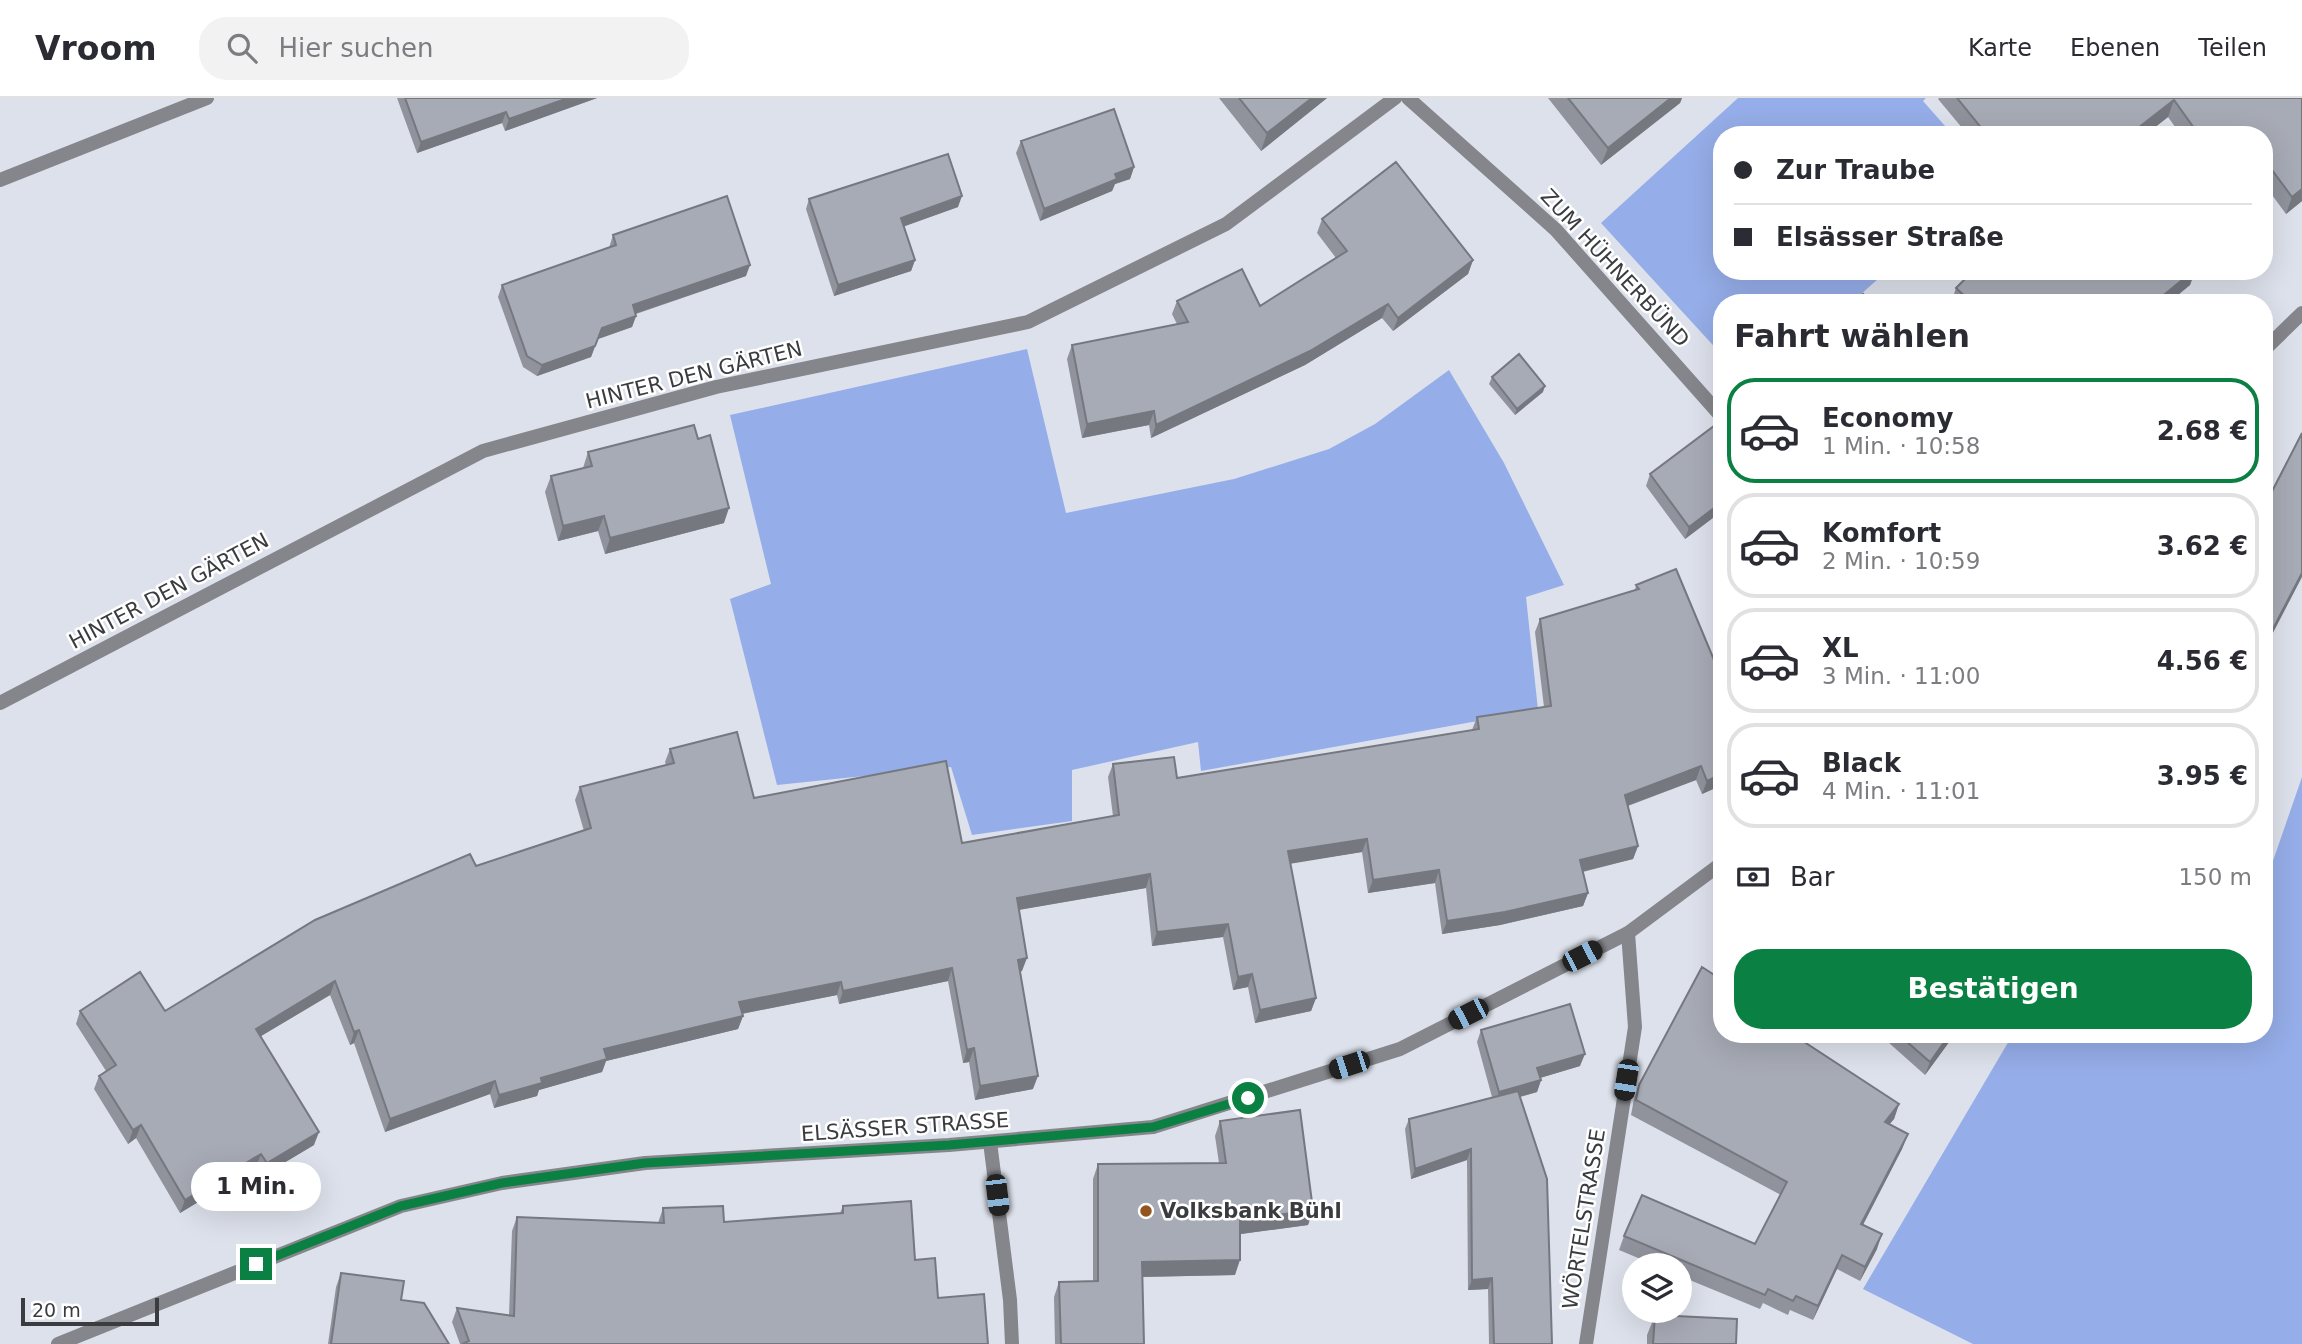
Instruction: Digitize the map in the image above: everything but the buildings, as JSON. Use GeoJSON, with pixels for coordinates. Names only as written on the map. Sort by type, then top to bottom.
{"type":"FeatureCollection","features":[{"type":"Feature","properties":{"kind":"street"},"geometry":{"type":"LineString","coordinates":[[0,180],[207,98]]}},
{"type":"Feature","properties":{"kind":"street","name":"HINTER DEN GÄRTEN"},"geometry":{"type":"LineString","coordinates":[[0,703],[483,451],[716,387],[1028,322],[1226,224],[1395,98]]}},
{"type":"Feature","properties":{"kind":"street","name":"ZUM HÜHNERBÜND"},"geometry":{"type":"LineString","coordinates":[[1408,98],[1556,230],[1713,407]]}},
{"type":"Feature","properties":{"kind":"street"},"geometry":{"type":"LineString","coordinates":[[2273,341],[2302,313]]}},
{"type":"Feature","properties":{"kind":"street","name":"ELSÄSSER STRASSE"},"geometry":{"type":"LineString","coordinates":[[58,1344],[401,1206],[502,1183],[645,1163],[990,1142],[1153,1127],[1400,1049],[1628,933],[1713,870]]}},
{"type":"Feature","properties":{"kind":"street","name":"WÖRTELSTRASSE"},"geometry":{"type":"LineString","coordinates":[[1586,1344],[1635,1027],[1628,933]]}},
{"type":"Feature","properties":{"kind":"street"},"geometry":{"type":"LineString","coordinates":[[990,1142],[1010,1300],[1012,1344]]}},
{"type":"Feature","properties":{"kind":"shaded area"},"geometry":{"type":"Polygon","coordinates":[[[1738,98],[1926,98],[1923,101],[1945,126],[1713,126],[1713,280],[1877,280],[1861,294],[1713,294],[1713,345],[1601,223],[1738,98]]]}},
{"type":"Feature","properties":{"kind":"shaded area"},"geometry":{"type":"Polygon","coordinates":[[[1027,349],[1066,513],[1234,479],[1329,449],[1375,424],[1449,370],[1504,463],[1564,585],[1526,597],[1538,710],[1201,771],[1198,742],[1072,770],[1072,821],[972,835],[951,767],[777,785],[730,599],[771,584],[730,415],[1027,349]]]}},
{"type":"Feature","properties":{"kind":"shaded area"},"geometry":{"type":"Polygon","coordinates":[[[2302,777],[2302,1344],[1973,1344],[1863,1289],[2008,1043],[2273,1043],[2273,861],[2302,777]]]}},
{"type":"Feature","properties":{"kind":"place","name":"Volksbank Bühl"},"geometry":{"type":"Point","coordinates":[1146,1211]}},
{"type":"Feature","properties":{"kind":"route"},"geometry":{"type":"LineString","coordinates":[[256,1264],[401,1206],[502,1183],[645,1163],[949,1145],[1153,1127],[1248,1098]]}}]}
